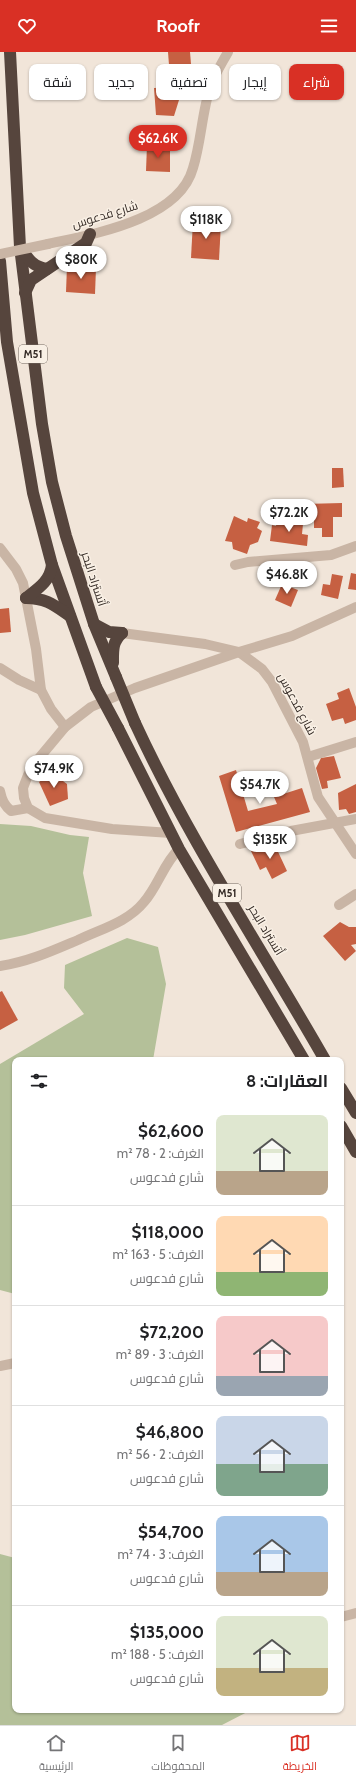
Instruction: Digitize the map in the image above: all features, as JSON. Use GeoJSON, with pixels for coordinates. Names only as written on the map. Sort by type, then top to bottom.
{"type":"FeatureCollection","features":[{"type":"Feature","properties":{"kind":"highway","name":"أتستراد البحر"},"geometry":{"type":"LineString","coordinates":[[10,52],[20,247],[25,294],[42,424],[52,482],[66,536],[94,624],[150,756],[203,855],[277,975],[323,1057]]}},
{"type":"Feature","properties":{"kind":"highway"},"geometry":{"type":"LineString","coordinates":[[25,294],[31,280],[86,243],[90,234]]}},
{"type":"Feature","properties":{"kind":"highway"},"geometry":{"type":"LineString","coordinates":[[20,247],[27,259],[33,264],[39,268],[47,269]]}},
{"type":"Feature","properties":{"kind":"highway","name":"M51"},"geometry":{"type":"LineString","coordinates":[[0,261],[2,315],[33,493],[52,565],[96,687],[179,849],[302,1057]]}},
{"type":"Feature","properties":{"kind":"highway"},"geometry":{"type":"LineString","coordinates":[[26,598],[42,586],[48,579],[51,573],[52,565]]}},
{"type":"Feature","properties":{"kind":"highway"},"geometry":{"type":"LineString","coordinates":[[26,598],[46,600],[70,616]]}},
{"type":"Feature","properties":{"kind":"highway"},"geometry":{"type":"LineString","coordinates":[[94,624],[109,632],[122,634]]}},
{"type":"Feature","properties":{"kind":"highway"},"geometry":{"type":"LineString","coordinates":[[115,673],[114,641],[122,634]]}},
{"type":"Feature","properties":{"kind":"highway"},"geometry":{"type":"LineString","coordinates":[[344,1093],[356,1114]]}},
{"type":"Feature","properties":{"kind":"highway"},"geometry":{"type":"LineString","coordinates":[[344,1131],[356,1152]]}},
{"type":"Feature","properties":{"kind":"street","name":"شارع فدعوس"},"geometry":{"type":"LineString","coordinates":[[0,254],[118,227],[147,216],[174,197],[186,184],[193,170],[210,87],[228,52]]}},
{"type":"Feature","properties":{"kind":"street"},"geometry":{"type":"LineString","coordinates":[[235,565],[248,562],[331,555],[356,546]]}},
{"type":"Feature","properties":{"kind":"street"},"geometry":{"type":"LineString","coordinates":[[0,548],[16,569],[23,583],[36,649],[41,690],[51,709],[66,726]]}},
{"type":"Feature","properties":{"kind":"street"},"geometry":{"type":"LineString","coordinates":[[171,833],[112,829],[58,821],[36,814],[28,808],[24,798],[24,788],[28,775],[35,763],[66,726],[91,707],[136,688],[239,652],[292,636],[356,607]]}},
{"type":"Feature","properties":{"kind":"street","name":"شارع فدعوس"},"geometry":{"type":"LineString","coordinates":[[122,634],[205,644],[239,652],[262,669],[272,682],[303,742],[318,797],[356,854]]}},
{"type":"Feature","properties":{"kind":"street"},"geometry":{"type":"LineString","coordinates":[[0,668],[19,680],[41,690]]}},
{"type":"Feature","properties":{"kind":"street"},"geometry":{"type":"LineString","coordinates":[[308,757],[356,742]]}},
{"type":"Feature","properties":{"kind":"street"},"geometry":{"type":"LineString","coordinates":[[0,791],[3,801],[11,811],[28,808]]}},
{"type":"Feature","properties":{"kind":"street"},"geometry":{"type":"LineString","coordinates":[[240,844],[291,831],[356,819]]}},
{"type":"Feature","properties":{"kind":"street"},"geometry":{"type":"LineString","coordinates":[[0,966],[28,960],[55,951],[130,915],[143,904],[154,890],[172,856],[179,849]]}},
{"type":"Feature","properties":{"kind":"street"},"geometry":{"type":"LineString","coordinates":[[339,905],[356,894]]}},
{"type":"Feature","properties":{"kind":"street"},"geometry":{"type":"LineString","coordinates":[[0,1366],[12,1364]]}},
{"type":"Feature","properties":{"kind":"street"},"geometry":{"type":"LineString","coordinates":[[344,1616],[356,1612]]}},
{"type":"Feature","properties":{"kind":"green space"},"geometry":{"type":"Polygon","coordinates":[[[0,824],[31,826],[70,835],[89,837],[83,873],[92,916],[25,935],[0,940],[0,824]]]}},
{"type":"Feature","properties":{"kind":"green space"},"geometry":{"type":"Polygon","coordinates":[[[127,938],[158,947],[166,984],[154,1057],[12,1057],[12,1293],[0,1290],[0,1064],[84,1014],[64,988],[65,965],[127,938]]]}},
{"type":"Feature","properties":{"kind":"green space"},"geometry":{"type":"Polygon","coordinates":[[[0,1554],[12,1557],[12,1713],[245,1713],[222,1725],[0,1725],[0,1554]]]}},
{"type":"Feature","properties":{"kind":"building"},"geometry":{"type":"Polygon","coordinates":[[[168,52],[190,52],[191,64],[169,64],[168,52]]]}},
{"type":"Feature","properties":{"kind":"building"},"geometry":{"type":"Polygon","coordinates":[[[154,88],[156,88],[156,100],[179,100],[174,116],[156,115],[154,88]]]}},
{"type":"Feature","properties":{"kind":"building"},"geometry":{"type":"Polygon","coordinates":[[[147,145],[170,146],[170,172],[146,171],[147,145]]]}},
{"type":"Feature","properties":{"kind":"building"},"geometry":{"type":"Polygon","coordinates":[[[193,221],[221,223],[219,260],[191,258],[193,221]]]}},
{"type":"Feature","properties":{"kind":"building"},"geometry":{"type":"Polygon","coordinates":[[[67,266],[96,268],[95,294],[66,292],[67,266]]]}},
{"type":"Feature","properties":{"kind":"building"},"geometry":{"type":"Polygon","coordinates":[[[332,468],[343,468],[344,487],[332,488],[332,468]]]}},
{"type":"Feature","properties":{"kind":"building"},"geometry":{"type":"Polygon","coordinates":[[[342,503],[342,517],[333,517],[333,537],[322,537],[322,528],[314,528],[314,519],[304,519],[304,504],[342,503]]]}},
{"type":"Feature","properties":{"kind":"building"},"geometry":{"type":"Polygon","coordinates":[[[234,516],[247,522],[248,518],[260,522],[257,528],[262,531],[258,542],[250,545],[247,554],[233,549],[232,542],[225,541],[234,516]]]}},
{"type":"Feature","properties":{"kind":"building"},"geometry":{"type":"Polygon","coordinates":[[[277,520],[303,524],[302,534],[308,535],[307,546],[270,541],[272,525],[276,526],[277,520]]]}},
{"type":"Feature","properties":{"kind":"building"},"geometry":{"type":"Polygon","coordinates":[[[351,573],[356,574],[356,590],[348,589],[351,573]]]}},
{"type":"Feature","properties":{"kind":"building"},"geometry":{"type":"Polygon","coordinates":[[[332,574],[343,576],[338,599],[321,595],[323,584],[330,585],[332,574]]]}},
{"type":"Feature","properties":{"kind":"building"},"geometry":{"type":"Polygon","coordinates":[[[282,584],[298,590],[291,607],[275,600],[282,584]]]}},
{"type":"Feature","properties":{"kind":"building"},"geometry":{"type":"Polygon","coordinates":[[[9,608],[11,632],[0,633],[0,609],[9,608]]]}},
{"type":"Feature","properties":{"kind":"building"},"geometry":{"type":"Polygon","coordinates":[[[349,688],[356,707],[356,720],[345,724],[343,718],[332,721],[326,704],[339,699],[337,693],[349,688]]]}},
{"type":"Feature","properties":{"kind":"building"},"geometry":{"type":"Polygon","coordinates":[[[334,756],[341,778],[327,781],[328,788],[322,789],[316,768],[321,758],[334,756]]]}},
{"type":"Feature","properties":{"kind":"building"},"geometry":{"type":"Polygon","coordinates":[[[236,770],[248,811],[277,804],[274,797],[302,788],[310,812],[236,832],[219,776],[236,770]]]}},
{"type":"Feature","properties":{"kind":"building"},"geometry":{"type":"Polygon","coordinates":[[[52,773],[67,784],[68,799],[50,806],[39,782],[52,773]]]}},
{"type":"Feature","properties":{"kind":"building"},"geometry":{"type":"Polygon","coordinates":[[[356,784],[356,812],[349,814],[346,809],[339,810],[338,793],[356,784]]]}},
{"type":"Feature","properties":{"kind":"building"},"geometry":{"type":"Polygon","coordinates":[[[273,841],[287,871],[272,879],[266,867],[260,870],[251,851],[273,841]]]}},
{"type":"Feature","properties":{"kind":"building"},"geometry":{"type":"Polygon","coordinates":[[[340,922],[349,927],[356,927],[356,944],[351,945],[356,951],[345,961],[323,936],[340,922]]]}},
{"type":"Feature","properties":{"kind":"building"},"geometry":{"type":"Polygon","coordinates":[[[2,991],[18,1020],[0,1030],[0,992],[2,991]]]}}]}
